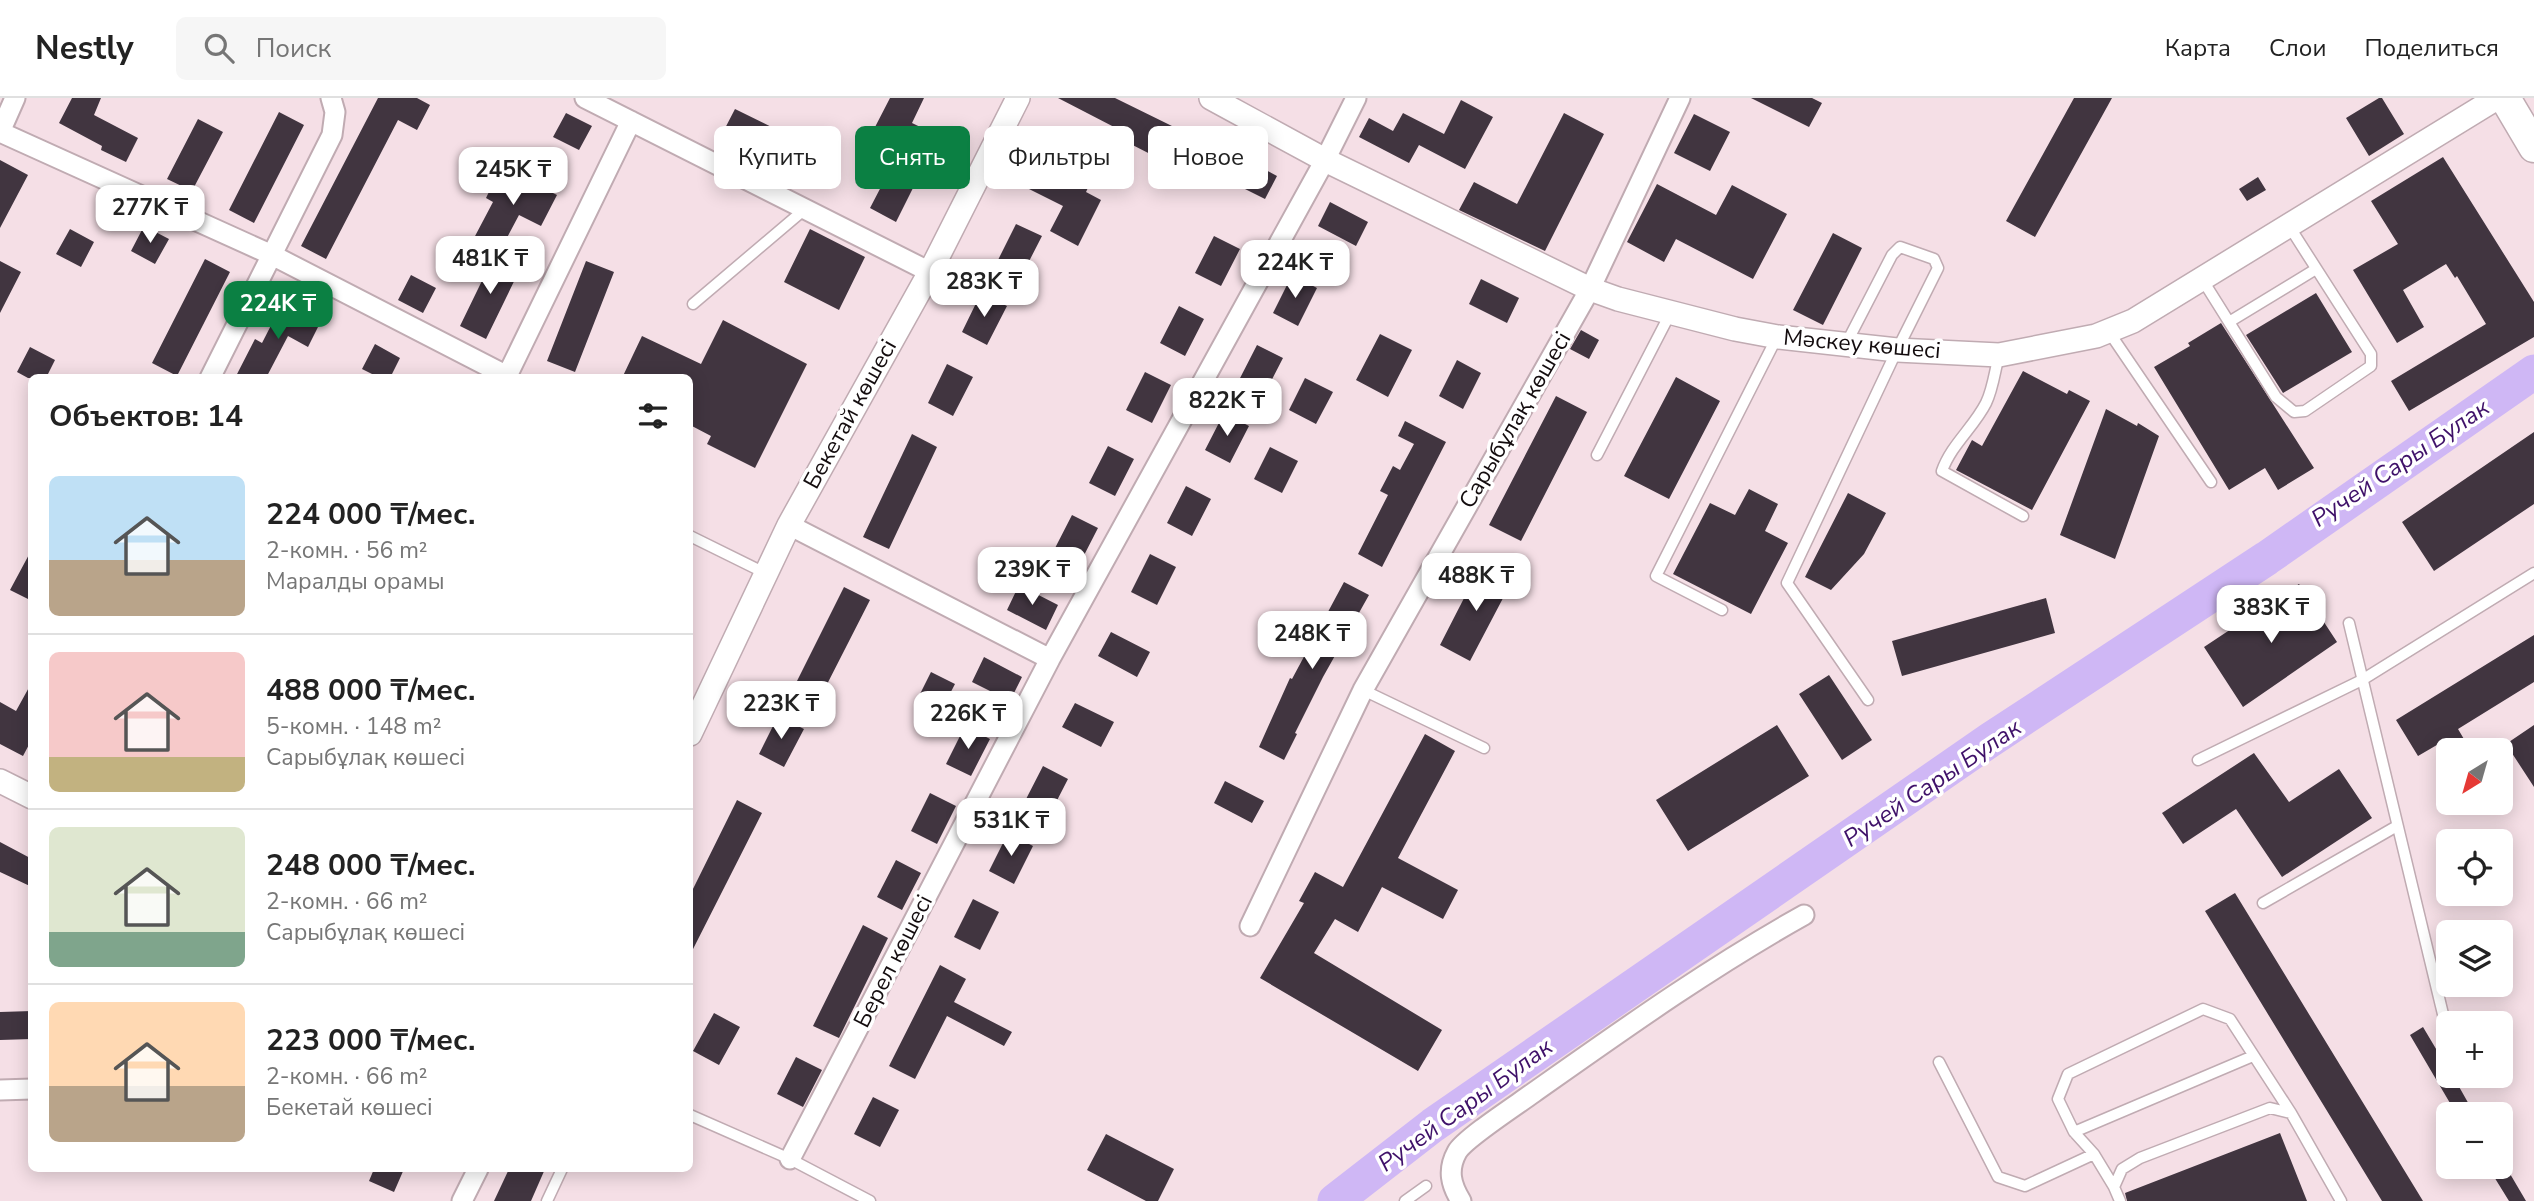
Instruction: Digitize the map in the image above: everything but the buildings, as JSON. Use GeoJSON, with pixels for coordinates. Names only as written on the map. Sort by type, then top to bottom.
{"type":"FeatureCollection","features":[{"type":"Feature","properties":{"kind":"main road"},"geometry":{"type":"LineString","coordinates":[[2505,98],[2534,147]]}},
{"type":"Feature","properties":{"kind":"street"},"geometry":{"type":"LineString","coordinates":[[15,98],[0,132],[272,255],[501,374]]}},
{"type":"Feature","properties":{"kind":"street"},"geometry":{"type":"LineString","coordinates":[[212,374],[332,135],[335,112],[331,98]]}},
{"type":"Feature","properties":{"kind":"street"},"geometry":{"type":"LineString","coordinates":[[585,98],[930,272]]}},
{"type":"Feature","properties":{"kind":"street","name":"Бекетай көшесі"},"geometry":{"type":"LineString","coordinates":[[693,728],[789,525],[930,272],[1018,98]]}},
{"type":"Feature","properties":{"kind":"street","name":"Мәскеу көшесі"},"geometry":{"type":"LineString","coordinates":[[1211,98],[1325,160],[1590,289],[1618,299],[1735,330],[1778,337],[1896,350],[1999,355],[2096,336],[2133,321],[2497,98]]}},
{"type":"Feature","properties":{"kind":"street","name":"Берел көшесі"},"geometry":{"type":"LineString","coordinates":[[790,1160],[1050,659],[1325,160],[1356,98]]}},
{"type":"Feature","properties":{"kind":"street","name":"Сарыбұлақ көшесі"},"geometry":{"type":"LineString","coordinates":[[1250,926],[1363,690],[1590,289],[1680,98]]}},
{"type":"Feature","properties":{"kind":"street"},"geometry":{"type":"LineString","coordinates":[[508,374],[631,121]]}},
{"type":"Feature","properties":{"kind":"street"},"geometry":{"type":"LineString","coordinates":[[789,525],[1050,659]]}},
{"type":"Feature","properties":{"kind":"street"},"geometry":{"type":"LineString","coordinates":[[0,781],[28,795]]}},
{"type":"Feature","properties":{"kind":"street"},"geometry":{"type":"LineString","coordinates":[[1461,1201],[1451,1185],[1452,1168],[1458,1150],[1503,1114],[1668,1000],[1749,945],[1804,915]]}},
{"type":"Feature","properties":{"kind":"street"},"geometry":{"type":"LineString","coordinates":[[0,1090],[28,1089]]}},
{"type":"Feature","properties":{"kind":"street"},"geometry":{"type":"LineString","coordinates":[[462,1201],[476,1172]]}},
{"type":"Feature","properties":{"kind":"lane"},"geometry":{"type":"LineString","coordinates":[[693,304],[805,208]]}},
{"type":"Feature","properties":{"kind":"lane"},"geometry":{"type":"LineString","coordinates":[[2202,279],[2276,397],[2294,412],[2305,411],[2371,366],[2371,354],[2288,226]]}},
{"type":"Feature","properties":{"kind":"lane"},"geometry":{"type":"LineString","coordinates":[[1846,344],[1892,255],[1900,247],[1934,259],[1938,268],[1896,350],[1787,583],[1868,701]]}},
{"type":"Feature","properties":{"kind":"lane"},"geometry":{"type":"LineString","coordinates":[[2229,322],[2316,270]]}},
{"type":"Feature","properties":{"kind":"lane"},"geometry":{"type":"LineString","coordinates":[[1597,454],[1671,312]]}},
{"type":"Feature","properties":{"kind":"lane"},"geometry":{"type":"LineString","coordinates":[[2108,331],[2211,482]]}},
{"type":"Feature","properties":{"kind":"lane"},"geometry":{"type":"LineString","coordinates":[[1722,610],[1656,576],[1778,337]]}},
{"type":"Feature","properties":{"kind":"lane"},"geometry":{"type":"LineString","coordinates":[[1999,355],[1988,400],[1947,457],[1942,471],[2023,516]]}},
{"type":"Feature","properties":{"kind":"lane"},"geometry":{"type":"LineString","coordinates":[[693,537],[766,573]]}},
{"type":"Feature","properties":{"kind":"lane"},"geometry":{"type":"LineString","coordinates":[[2198,760],[2362,680],[2534,573]]}},
{"type":"Feature","properties":{"kind":"lane"},"geometry":{"type":"LineString","coordinates":[[2349,623],[2442,1011]]}},
{"type":"Feature","properties":{"kind":"lane"},"geometry":{"type":"LineString","coordinates":[[1363,690],[1484,748]]}},
{"type":"Feature","properties":{"kind":"lane"},"geometry":{"type":"LineString","coordinates":[[2263,903],[2397,826]]}},
{"type":"Feature","properties":{"kind":"lane"},"geometry":{"type":"LineString","coordinates":[[2120,1201],[2094,1154],[2074,1132],[2058,1098],[2068,1074],[2203,1009],[2230,1019],[2291,1113],[2341,1201]]}},
{"type":"Feature","properties":{"kind":"lane"},"geometry":{"type":"LineString","coordinates":[[2074,1132],[2253,1056]]}},
{"type":"Feature","properties":{"kind":"lane"},"geometry":{"type":"LineString","coordinates":[[1939,1062],[1998,1177],[2025,1186],[2094,1154]]}},
{"type":"Feature","properties":{"kind":"lane"},"geometry":{"type":"LineString","coordinates":[[2114,1187],[2122,1169],[2140,1158],[2270,1108],[2291,1113]]}},
{"type":"Feature","properties":{"kind":"lane"},"geometry":{"type":"LineString","coordinates":[[693,1116],[790,1160],[870,1201]]}},
{"type":"Feature","properties":{"kind":"lane"},"geometry":{"type":"LineString","coordinates":[[547,1201],[561,1172]]}},
{"type":"Feature","properties":{"kind":"lane"},"geometry":{"type":"LineString","coordinates":[[1405,1201],[1426,1186]]}},
{"type":"Feature","properties":{"kind":"waterway","name":"Ручей Сары Булак"},"geometry":{"type":"LineString","coordinates":[[1335,1201],[1433,1125],[1990,740],[2267,558],[2534,372]]}}]}
